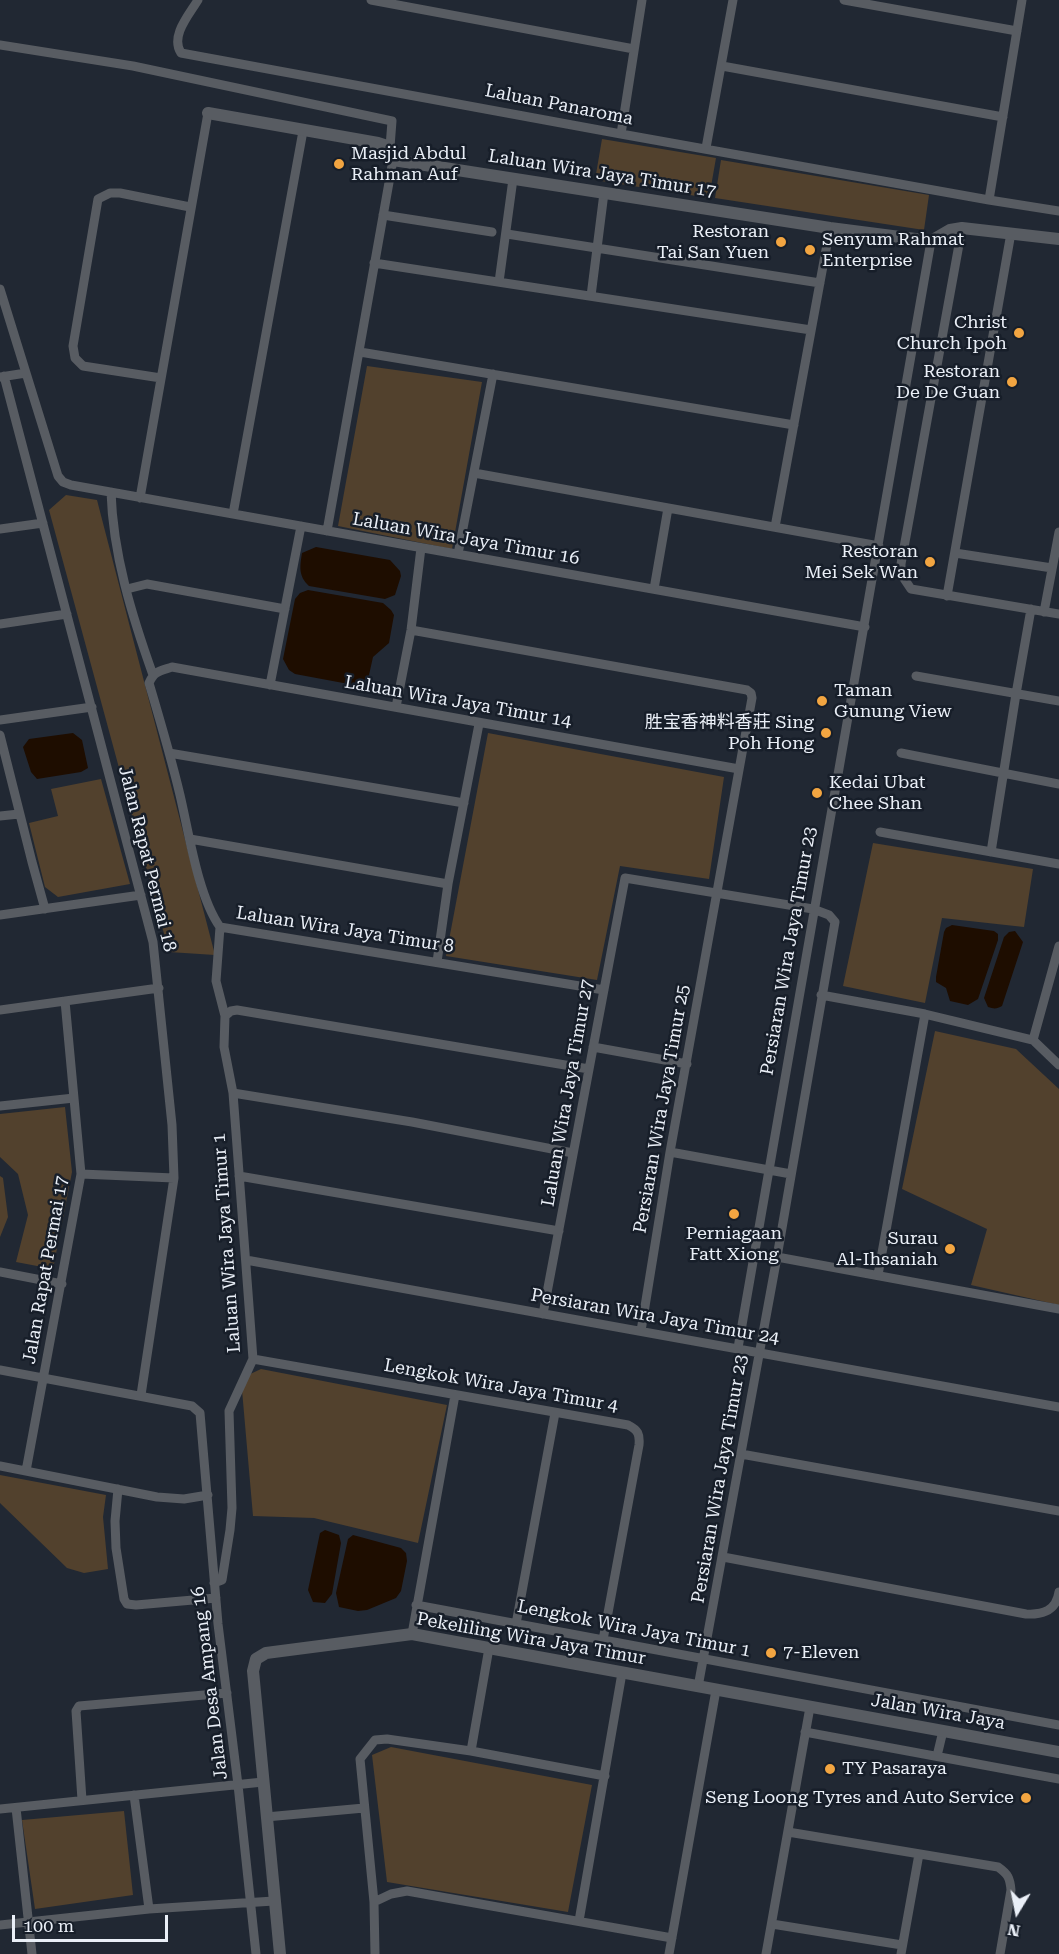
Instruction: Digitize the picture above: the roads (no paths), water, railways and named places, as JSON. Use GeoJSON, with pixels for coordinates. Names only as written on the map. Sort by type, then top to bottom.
{"type":"FeatureCollection","features":[{"type":"Feature","properties":{"kind":"street","name":"Laluan Panaroma"},"geometry":{"type":"LineString","coordinates":[[198,0],[178,35],[177,47],[182,53],[621,134],[1059,211]]}},
{"type":"Feature","properties":{"kind":"street"},"geometry":{"type":"LineString","coordinates":[[371,0],[634,49]]}},
{"type":"Feature","properties":{"kind":"street"},"geometry":{"type":"LineString","coordinates":[[621,134],[642,0]]}},
{"type":"Feature","properties":{"kind":"street"},"geometry":{"type":"LineString","coordinates":[[706,148],[734,0]]}},
{"type":"Feature","properties":{"kind":"street"},"geometry":{"type":"LineString","coordinates":[[844,0],[1017,31]]}},
{"type":"Feature","properties":{"kind":"street"},"geometry":{"type":"LineString","coordinates":[[988,200],[1022,0]]}},
{"type":"Feature","properties":{"kind":"street"},"geometry":{"type":"LineString","coordinates":[[0,45],[134,66],[392,121],[390,147],[393,160],[327,531]]}},
{"type":"Feature","properties":{"kind":"street"},"geometry":{"type":"LineString","coordinates":[[722,66],[1003,117]]}},
{"type":"Feature","properties":{"kind":"street"},"geometry":{"type":"LineString","coordinates":[[140,498],[208,113],[390,147]]}},
{"type":"Feature","properties":{"kind":"street"},"geometry":{"type":"LineString","coordinates":[[233,514],[303,131]]}},
{"type":"Feature","properties":{"kind":"street","name":"Laluan Wira Jaya Timur 17"},"geometry":{"type":"LineString","coordinates":[[393,160],[830,228],[931,241]]}},
{"type":"Feature","properties":{"kind":"street"},"geometry":{"type":"LineString","coordinates":[[500,282],[513,178]]}},
{"type":"Feature","properties":{"kind":"street"},"geometry":{"type":"LineString","coordinates":[[161,378],[83,366],[75,358],[73,346],[90,244],[98,199],[110,193],[190,207]]}},
{"type":"Feature","properties":{"kind":"street"},"geometry":{"type":"LineString","coordinates":[[591,296],[604,193]]}},
{"type":"Feature","properties":{"kind":"street"},"geometry":{"type":"LineString","coordinates":[[383,215],[492,232]]}},
{"type":"Feature","properties":{"kind":"street"},"geometry":{"type":"LineString","coordinates":[[775,527],[830,228]]}},
{"type":"Feature","properties":{"kind":"street"},"geometry":{"type":"LineString","coordinates":[[931,241],[950,230],[962,228],[1059,239]]}},
{"type":"Feature","properties":{"kind":"street"},"geometry":{"type":"LineString","coordinates":[[962,228],[901,574],[911,589],[1059,614]]}},
{"type":"Feature","properties":{"kind":"street"},"geometry":{"type":"LineString","coordinates":[[947,596],[1011,232]]}},
{"type":"Feature","properties":{"kind":"street"},"geometry":{"type":"LineString","coordinates":[[507,234],[820,283]]}},
{"type":"Feature","properties":{"kind":"street","name":"Persiaran Wira Jaya Timur 23"},"geometry":{"type":"LineString","coordinates":[[738,1348],[931,241]]}},
{"type":"Feature","properties":{"kind":"street"},"geometry":{"type":"LineString","coordinates":[[374,263],[811,330]]}},
{"type":"Feature","properties":{"kind":"street"},"geometry":{"type":"LineString","coordinates":[[0,289],[26,373],[2,376]]}},
{"type":"Feature","properties":{"kind":"street"},"geometry":{"type":"LineString","coordinates":[[360,351],[794,425]]}},
{"type":"Feature","properties":{"kind":"street","name":"Laluan Wira Jaya Timur 16"},"geometry":{"type":"LineString","coordinates":[[26,373],[58,476],[63,482],[140,498],[865,627]]}},
{"type":"Feature","properties":{"kind":"street"},"geometry":{"type":"LineString","coordinates":[[458,554],[493,374]]}},
{"type":"Feature","properties":{"kind":"street","name":"Jalan Rapat Permai 18"},"geometry":{"type":"LineString","coordinates":[[2,376],[153,942],[172,1125],[174,1178],[141,1395]]}},
{"type":"Feature","properties":{"kind":"street"},"geometry":{"type":"LineString","coordinates":[[474,473],[879,546]]}},
{"type":"Feature","properties":{"kind":"street","name":"Laluan Wira Jaya Timur 8"},"geometry":{"type":"LineString","coordinates":[[111,492],[116,551],[138,634],[153,675],[149,683],[210,914],[220,927],[604,990]]}},
{"type":"Feature","properties":{"kind":"street"},"geometry":{"type":"LineString","coordinates":[[654,589],[668,508]]}},
{"type":"Feature","properties":{"kind":"street"},"geometry":{"type":"LineString","coordinates":[[0,528],[43,523]]}},
{"type":"Feature","properties":{"kind":"street"},"geometry":{"type":"LineString","coordinates":[[270,685],[301,526]]}},
{"type":"Feature","properties":{"kind":"street"},"geometry":{"type":"LineString","coordinates":[[1044,612],[1059,532]]}},
{"type":"Feature","properties":{"kind":"street"},"geometry":{"type":"LineString","coordinates":[[396,707],[411,630],[421,548]]}},
{"type":"Feature","properties":{"kind":"street"},"geometry":{"type":"LineString","coordinates":[[955,553],[1052,568]]}},
{"type":"Feature","properties":{"kind":"street"},"geometry":{"type":"LineString","coordinates":[[127,590],[147,584],[285,609]]}},
{"type":"Feature","properties":{"kind":"street"},"geometry":{"type":"LineString","coordinates":[[991,852],[1031,609]]}},
{"type":"Feature","properties":{"kind":"street"},"geometry":{"type":"LineString","coordinates":[[0,624],[67,614]]}},
{"type":"Feature","properties":{"kind":"street","name":"Persiaran Wira Jaya Timur 25"},"geometry":{"type":"LineString","coordinates":[[411,630],[747,690],[751,693],[718,894],[670,1152],[640,1331]]}},
{"type":"Feature","properties":{"kind":"street","name":"Laluan Wira Jaya Timur 14"},"geometry":{"type":"LineString","coordinates":[[153,675],[172,667],[739,769]]}},
{"type":"Feature","properties":{"kind":"street"},"geometry":{"type":"LineString","coordinates":[[916,676],[1059,701]]}},
{"type":"Feature","properties":{"kind":"street"},"geometry":{"type":"LineString","coordinates":[[0,720],[92,707]]}},
{"type":"Feature","properties":{"kind":"street"},"geometry":{"type":"LineString","coordinates":[[436,962],[448,884],[479,723]]}},
{"type":"Feature","properties":{"kind":"street"},"geometry":{"type":"LineString","coordinates":[[0,735],[45,909]]}},
{"type":"Feature","properties":{"kind":"street"},"geometry":{"type":"LineString","coordinates":[[169,753],[465,803]]}},
{"type":"Feature","properties":{"kind":"street"},"geometry":{"type":"LineString","coordinates":[[901,753],[1059,784]]}},
{"type":"Feature","properties":{"kind":"street"},"geometry":{"type":"LineString","coordinates":[[0,816],[19,814]]}},
{"type":"Feature","properties":{"kind":"street"},"geometry":{"type":"LineString","coordinates":[[880,832],[1059,864]]}},
{"type":"Feature","properties":{"kind":"street"},"geometry":{"type":"LineString","coordinates":[[190,839],[448,884]]}},
{"type":"Feature","properties":{"kind":"street","name":"Laluan Wira Jaya Timur 27"},"geometry":{"type":"LineString","coordinates":[[543,1314],[625,878],[718,894]]}},
{"type":"Feature","properties":{"kind":"street"},"geometry":{"type":"LineString","coordinates":[[718,894],[813,909]]}},
{"type":"Feature","properties":{"kind":"street"},"geometry":{"type":"LineString","coordinates":[[0,915],[141,895]]}},
{"type":"Feature","properties":{"kind":"street","name":"Persiaran Wira Jaya Timur 23"},"geometry":{"type":"LineString","coordinates":[[698,1687],[777,1257],[834,922],[829,915],[813,909]]}},
{"type":"Feature","properties":{"kind":"street","name":"Laluan Wira Jaya Timur 1"},"geometry":{"type":"LineString","coordinates":[[214,1583],[222,1579],[232,1508],[229,1411],[253,1359],[233,1093],[224,1047],[225,1016],[216,981],[220,927]]}},
{"type":"Feature","properties":{"kind":"street"},"geometry":{"type":"LineString","coordinates":[[1033,1040],[1059,946]]}},
{"type":"Feature","properties":{"kind":"street"},"geometry":{"type":"LineString","coordinates":[[0,1010],[159,988]]}},
{"type":"Feature","properties":{"kind":"street"},"geometry":{"type":"LineString","coordinates":[[821,995],[925,1014],[1033,1040],[1059,1065]]}},
{"type":"Feature","properties":{"kind":"street","name":"Jalan Rapat Permai 17"},"geometry":{"type":"LineString","coordinates":[[26,1472],[81,1174],[65,1001]]}},
{"type":"Feature","properties":{"kind":"street"},"geometry":{"type":"LineString","coordinates":[[225,1016],[237,1010],[589,1069]]}},
{"type":"Feature","properties":{"kind":"street"},"geometry":{"type":"LineString","coordinates":[[878,1275],[925,1014]]}},
{"type":"Feature","properties":{"kind":"street"},"geometry":{"type":"LineString","coordinates":[[593,1047],[687,1064]]}},
{"type":"Feature","properties":{"kind":"street"},"geometry":{"type":"LineString","coordinates":[[233,1093],[412,1122],[573,1153]]}},
{"type":"Feature","properties":{"kind":"street"},"geometry":{"type":"LineString","coordinates":[[0,1107],[74,1098]]}},
{"type":"Feature","properties":{"kind":"street"},"geometry":{"type":"LineString","coordinates":[[670,1152],[790,1174]]}},
{"type":"Feature","properties":{"kind":"street"},"geometry":{"type":"LineString","coordinates":[[81,1174],[174,1178]]}},
{"type":"Feature","properties":{"kind":"street"},"geometry":{"type":"LineString","coordinates":[[239,1176],[559,1231]]}},
{"type":"Feature","properties":{"kind":"street"},"geometry":{"type":"LineString","coordinates":[[777,1257],[1059,1309]]}},
{"type":"Feature","properties":{"kind":"street","name":"Persiaran Wira Jaya Timur 24"},"geometry":{"type":"LineString","coordinates":[[246,1260],[1059,1407]]}},
{"type":"Feature","properties":{"kind":"street"},"geometry":{"type":"LineString","coordinates":[[0,1272],[62,1284]]}},
{"type":"Feature","properties":{"kind":"street","name":"Lengkok Wira Jaya Timur 4"},"geometry":{"type":"LineString","coordinates":[[253,1359],[628,1425],[636,1429],[640,1435],[603,1640]]}},
{"type":"Feature","properties":{"kind":"street"},"geometry":{"type":"LineString","coordinates":[[0,1370],[141,1395]]}},
{"type":"Feature","properties":{"kind":"street","name":"Jalan Desa Ampang 16"},"geometry":{"type":"LineString","coordinates":[[141,1395],[192,1406],[200,1413],[214,1583],[256,1954]]}},
{"type":"Feature","properties":{"kind":"street"},"geometry":{"type":"LineString","coordinates":[[412,1634],[455,1395]]}},
{"type":"Feature","properties":{"kind":"street"},"geometry":{"type":"LineString","coordinates":[[516,1624],[555,1413]]}},
{"type":"Feature","properties":{"kind":"street"},"geometry":{"type":"LineString","coordinates":[[741,1454],[1059,1511]]}},
{"type":"Feature","properties":{"kind":"street"},"geometry":{"type":"LineString","coordinates":[[0,1466],[157,1497],[184,1499],[208,1495]]}},
{"type":"Feature","properties":{"kind":"street"},"geometry":{"type":"LineString","coordinates":[[118,1489],[115,1521],[116,1548],[124,1599],[128,1604],[216,1598]]}},
{"type":"Feature","properties":{"kind":"street"},"geometry":{"type":"LineString","coordinates":[[723,1557],[1026,1614],[1037,1615],[1047,1612],[1054,1606],[1059,1593]]}},
{"type":"Feature","properties":{"kind":"street","name":"Lengkok Wira Jaya Timur 1"},"geometry":{"type":"LineString","coordinates":[[416,1605],[1059,1725]]}},
{"type":"Feature","properties":{"kind":"street","name":"Pekeliling Wira Jaya Timur"},"geometry":{"type":"LineString","coordinates":[[280,1954],[253,1671],[256,1659],[266,1653],[412,1634],[810,1707]]}},
{"type":"Feature","properties":{"kind":"street"},"geometry":{"type":"LineString","coordinates":[[471,1751],[489,1648]]}},
{"type":"Feature","properties":{"kind":"street"},"geometry":{"type":"LineString","coordinates":[[579,1921],[622,1673]]}},
{"type":"Feature","properties":{"kind":"street"},"geometry":{"type":"LineString","coordinates":[[669,1954],[716,1690]]}},
{"type":"Feature","properties":{"kind":"street"},"geometry":{"type":"LineString","coordinates":[[82,1800],[76,1711],[79,1706],[226,1693]]}},
{"type":"Feature","properties":{"kind":"street"},"geometry":{"type":"LineString","coordinates":[[766,1954],[810,1707]]}},
{"type":"Feature","properties":{"kind":"street","name":"Jalan Wira Jaya"},"geometry":{"type":"LineString","coordinates":[[810,1707],[1059,1752]]}},
{"type":"Feature","properties":{"kind":"street"},"geometry":{"type":"LineString","coordinates":[[806,1731],[1059,1779]]}},
{"type":"Feature","properties":{"kind":"street"},"geometry":{"type":"LineString","coordinates":[[937,1756],[943,1731]]}},
{"type":"Feature","properties":{"kind":"street"},"geometry":{"type":"LineString","coordinates":[[375,1954],[374,1902],[360,1758],[375,1740],[387,1739],[471,1751],[605,1776]]}},
{"type":"Feature","properties":{"kind":"street"},"geometry":{"type":"LineString","coordinates":[[0,1809],[263,1782]]}},
{"type":"Feature","properties":{"kind":"street"},"geometry":{"type":"LineString","coordinates":[[134,1795],[150,1909]]}},
{"type":"Feature","properties":{"kind":"street"},"geometry":{"type":"LineString","coordinates":[[16,1808],[32,1954]]}},
{"type":"Feature","properties":{"kind":"street"},"geometry":{"type":"LineString","coordinates":[[266,1817],[364,1808]]}},
{"type":"Feature","properties":{"kind":"street"},"geometry":{"type":"LineString","coordinates":[[788,1832],[998,1867],[1007,1873],[1011,1880],[1000,1954]]}},
{"type":"Feature","properties":{"kind":"street"},"geometry":{"type":"LineString","coordinates":[[772,1924],[902,1950],[919,1854]]}},
{"type":"Feature","properties":{"kind":"street"},"geometry":{"type":"LineString","coordinates":[[374,1902],[391,1894],[407,1892],[672,1938]]}},
{"type":"Feature","properties":{"kind":"street"},"geometry":{"type":"LineString","coordinates":[[0,1925],[150,1909],[274,1901]]}},
{"type":"Feature","properties":{"kind":"place","name":"Masjid Abdul Rahman Auf"},"geometry":{"type":"Point","coordinates":[339,164]}},
{"type":"Feature","properties":{"kind":"place","name":"Restoran Tai San Yuen"},"geometry":{"type":"Point","coordinates":[781,242]}},
{"type":"Feature","properties":{"kind":"place","name":"Senyum Rahmat Enterprise"},"geometry":{"type":"Point","coordinates":[810,250]}},
{"type":"Feature","properties":{"kind":"place","name":"Christ Church Ipoh"},"geometry":{"type":"Point","coordinates":[1019,333]}},
{"type":"Feature","properties":{"kind":"place","name":"Restoran De De Guan"},"geometry":{"type":"Point","coordinates":[1012,382]}},
{"type":"Feature","properties":{"kind":"place","name":"Restoran Mei Sek Wan"},"geometry":{"type":"Point","coordinates":[930,562]}},
{"type":"Feature","properties":{"kind":"place","name":"Taman Gunung View"},"geometry":{"type":"Point","coordinates":[822,701]}},
{"type":"Feature","properties":{"kind":"place","name":"胜宝香神料香莊 Sing Poh Hong"},"geometry":{"type":"Point","coordinates":[826,733]}},
{"type":"Feature","properties":{"kind":"place","name":"Kedai Ubat Chee Shan"},"geometry":{"type":"Point","coordinates":[817,793]}},
{"type":"Feature","properties":{"kind":"place","name":"Perniagaan Fatt Xiong"},"geometry":{"type":"Point","coordinates":[734,1214]}},
{"type":"Feature","properties":{"kind":"place","name":"Surau Al-Ihsaniah"},"geometry":{"type":"Point","coordinates":[950,1249]}},
{"type":"Feature","properties":{"kind":"place","name":"7-Eleven"},"geometry":{"type":"Point","coordinates":[771,1653]}},
{"type":"Feature","properties":{"kind":"place","name":"TY Pasaraya"},"geometry":{"type":"Point","coordinates":[830,1769]}},
{"type":"Feature","properties":{"kind":"place","name":"Seng Loong Tyres and Auto Service"},"geometry":{"type":"Point","coordinates":[1026,1798]}}]}
